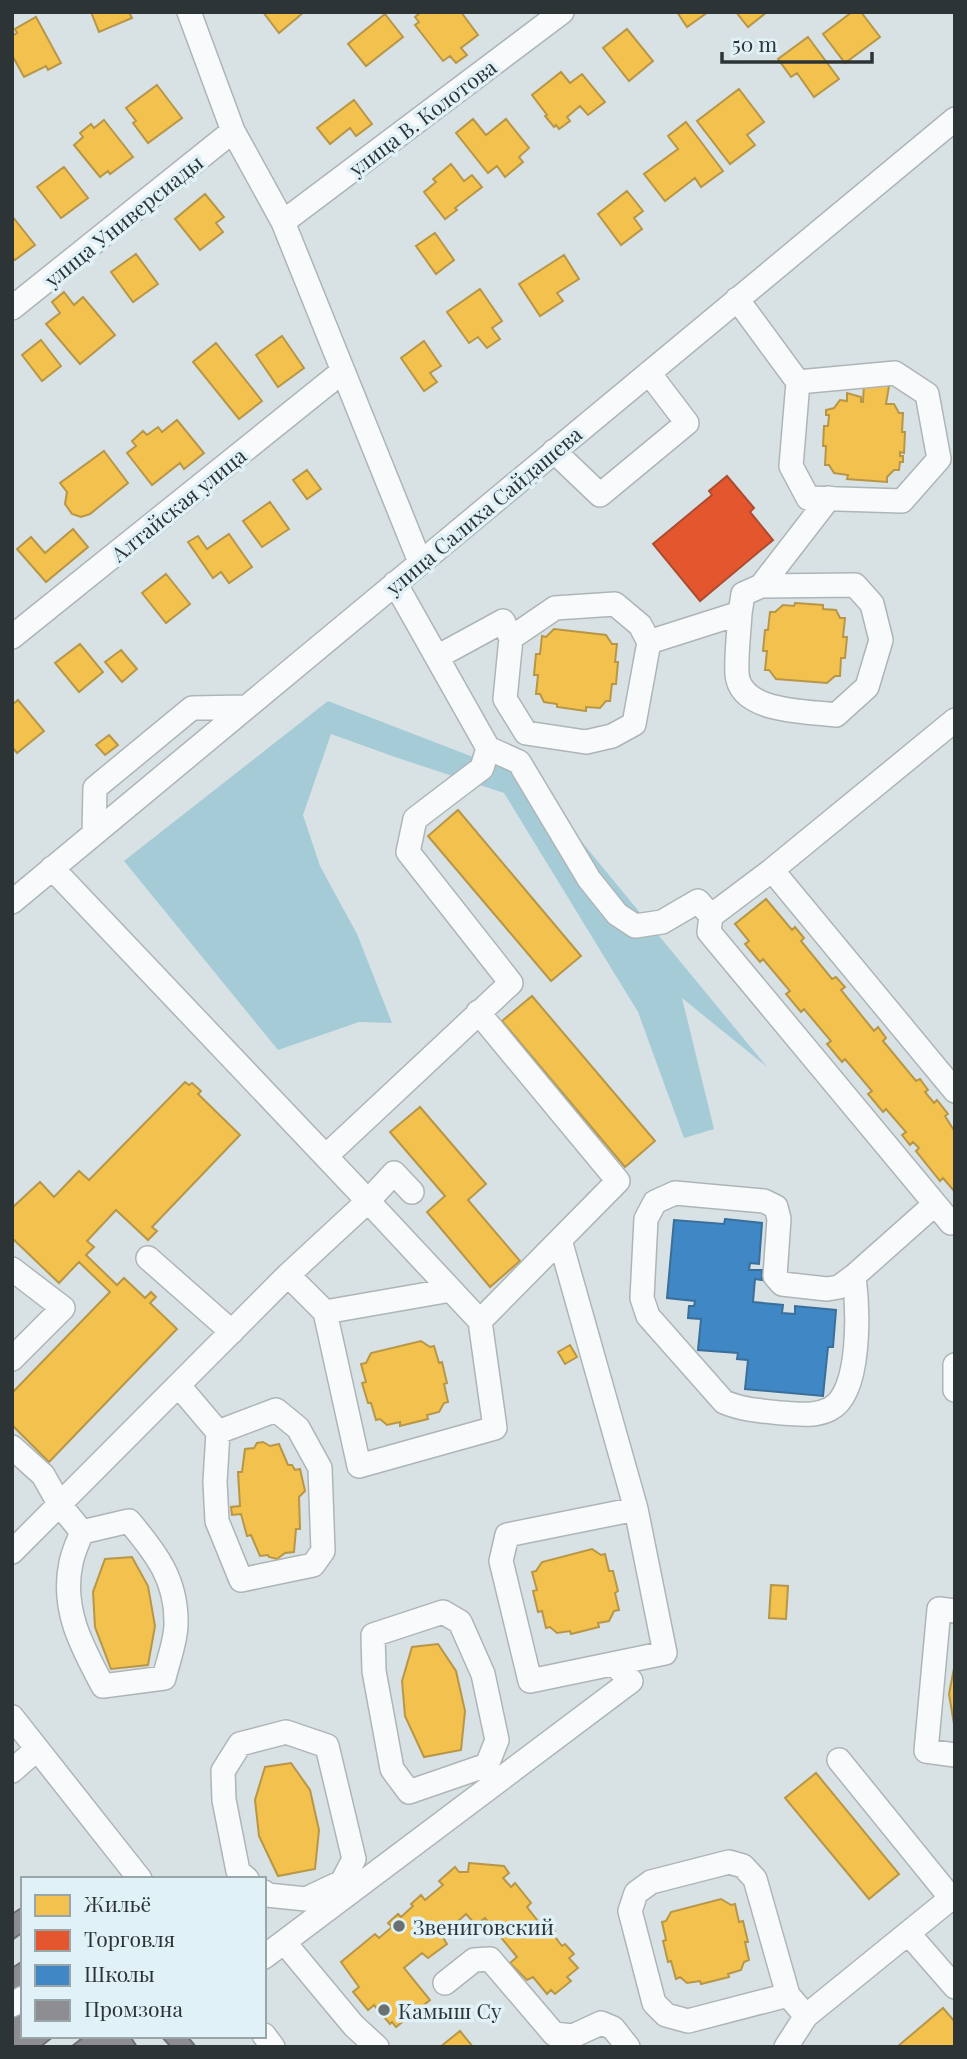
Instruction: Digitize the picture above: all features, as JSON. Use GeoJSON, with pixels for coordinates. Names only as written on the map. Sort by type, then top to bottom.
{"type":"FeatureCollection","features":[{"type":"Feature","properties":{"kind":"street","name":"улица В. Колотова"},"geometry":{"type":"LineString","coordinates":[[283,222],[562,12]]}},
{"type":"Feature","properties":{"kind":"street"},"geometry":{"type":"LineString","coordinates":[[191,13],[233,131],[283,222],[420,562]]}},
{"type":"Feature","properties":{"kind":"street","name":"улица Салиха Сайдашева"},"geometry":{"type":"LineString","coordinates":[[12,902],[955,119]]}},
{"type":"Feature","properties":{"kind":"street","name":"улица Универсиады"},"geometry":{"type":"LineString","coordinates":[[12,308],[233,131]]}},
{"type":"Feature","properties":{"kind":"street"},"geometry":{"type":"LineString","coordinates":[[737,299],[798,382],[791,467],[808,498],[902,501],[939,459],[927,394],[895,373],[798,382]]}},
{"type":"Feature","properties":{"kind":"street","name":"Алтайская улица"},"geometry":{"type":"LineString","coordinates":[[12,637],[343,371]]}},
{"type":"Feature","properties":{"kind":"street"},"geometry":{"type":"LineString","coordinates":[[554,451],[600,495],[687,423],[649,373]]}},
{"type":"Feature","properties":{"kind":"street"},"geometry":{"type":"LineString","coordinates":[[761,586],[829,498]]}},
{"type":"Feature","properties":{"kind":"street"},"geometry":{"type":"LineString","coordinates":[[396,583],[488,748],[519,762],[589,879],[617,914],[635,926],[662,922],[698,901],[711,916]]}},
{"type":"Feature","properties":{"kind":"street"},"geometry":{"type":"LineString","coordinates":[[855,585],[872,604],[881,640],[867,687],[836,715],[764,705],[746,694],[737,676],[740,613],[743,594],[761,586],[855,585]]}},
{"type":"Feature","properties":{"kind":"street"},"geometry":{"type":"LineString","coordinates":[[437,657],[503,621],[511,638],[505,699],[526,733],[586,742],[612,736],[634,724],[649,642],[640,625],[615,604],[555,608],[511,638]]}},
{"type":"Feature","properties":{"kind":"street"},"geometry":{"type":"LineString","coordinates":[[649,642],[740,613]]}},
{"type":"Feature","properties":{"kind":"street"},"geometry":{"type":"LineString","coordinates":[[94,833],[96,788],[192,708],[245,707]]}},
{"type":"Feature","properties":{"kind":"street"},"geometry":{"type":"LineString","coordinates":[[955,720],[772,870],[711,916],[709,932],[951,1223],[955,1219]]}},
{"type":"Feature","properties":{"kind":"street"},"geometry":{"type":"LineString","coordinates":[[326,1156],[511,982],[408,852],[415,819],[482,768],[488,748]]}},
{"type":"Feature","properties":{"kind":"street"},"geometry":{"type":"LineString","coordinates":[[52,868],[480,1321],[495,1428],[359,1466],[325,1312],[288,1275]]}},
{"type":"Feature","properties":{"kind":"street"},"geometry":{"type":"LineString","coordinates":[[772,870],[955,1091]]}},
{"type":"Feature","properties":{"kind":"street"},"geometry":{"type":"LineString","coordinates":[[478,1012],[618,1181],[480,1321]]}},
{"type":"Feature","properties":{"kind":"street"},"geometry":{"type":"LineString","coordinates":[[12,1552],[288,1275],[368,1201],[394,1173],[412,1192]]}},
{"type":"Feature","properties":{"kind":"street"},"geometry":{"type":"LineString","coordinates":[[854,1276],[858,1304],[851,1380],[843,1398],[832,1408],[811,1415],[740,1409],[724,1402],[648,1315],[642,1298],[646,1219],[655,1202],[675,1193],[764,1201],[776,1207],[779,1219],[775,1276],[782,1284],[827,1289],[839,1287],[854,1276],[935,1203]]}},
{"type":"Feature","properties":{"kind":"street"},"geometry":{"type":"LineString","coordinates":[[560,1240],[636,1509],[665,1653],[530,1681],[501,1561],[507,1535],[636,1509]]}},
{"type":"Feature","properties":{"kind":"street"},"geometry":{"type":"LineString","coordinates":[[148,1258],[232,1332]]}},
{"type":"Feature","properties":{"kind":"street"},"geometry":{"type":"LineString","coordinates":[[12,1269],[63,1308],[12,1359]]}},
{"type":"Feature","properties":{"kind":"street"},"geometry":{"type":"LineString","coordinates":[[325,1312],[451,1290]]}},
{"type":"Feature","properties":{"kind":"street"},"geometry":{"type":"LineString","coordinates":[[955,1365],[955,1390]]}},
{"type":"Feature","properties":{"kind":"street"},"geometry":{"type":"LineString","coordinates":[[179,1386],[218,1432],[215,1482],[217,1521],[241,1580],[313,1565],[323,1551],[320,1468],[298,1428],[276,1410],[218,1432]]}},
{"type":"Feature","properties":{"kind":"street"},"geometry":{"type":"LineString","coordinates":[[12,1447],[43,1475],[60,1505],[82,1532]]}},
{"type":"Feature","properties":{"kind":"street"},"geometry":{"type":"LineString","coordinates":[[129,1521],[151,1548],[173,1588],[176,1626],[164,1678],[103,1686],[78,1639],[68,1602],[71,1563],[82,1532],[129,1521]]}},
{"type":"Feature","properties":{"kind":"street"},"geometry":{"type":"LineString","coordinates":[[955,1611],[939,1609],[926,1751],[955,1755]]}},
{"type":"Feature","properties":{"kind":"street"},"geometry":{"type":"LineString","coordinates":[[443,1612],[460,1622],[483,1674],[496,1740],[492,1774],[409,1792],[392,1769],[374,1671],[373,1635],[443,1612]]}},
{"type":"Feature","properties":{"kind":"street"},"geometry":{"type":"LineString","coordinates":[[266,1956],[344,1889],[492,1774],[631,1681],[614,1664]]}},
{"type":"Feature","properties":{"kind":"street"},"geometry":{"type":"LineString","coordinates":[[12,1717],[138,1877]]}},
{"type":"Feature","properties":{"kind":"street"},"geometry":{"type":"LineString","coordinates":[[245,1877],[238,1871],[224,1800],[223,1771],[240,1744],[286,1732],[327,1746],[354,1859],[344,1889]]}},
{"type":"Feature","properties":{"kind":"street"},"geometry":{"type":"LineString","coordinates":[[12,1771],[37,1748]]}},
{"type":"Feature","properties":{"kind":"street"},"geometry":{"type":"LineString","coordinates":[[786,2047],[806,2016],[953,1896],[839,1760]]}},
{"type":"Feature","properties":{"kind":"street"},"geometry":{"type":"LineString","coordinates":[[788,1995],[688,2021],[666,2015],[654,2003],[630,1910],[636,1893],[651,1882],[729,1862],[743,1866],[755,1878],[788,1995],[806,2016]]}},
{"type":"Feature","properties":{"kind":"street"},"geometry":{"type":"LineString","coordinates":[[266,1894],[306,1899],[344,1889]]}},
{"type":"Feature","properties":{"kind":"street"},"geometry":{"type":"LineString","coordinates":[[908,1933],[955,1987]]}},
{"type":"Feature","properties":{"kind":"street"},"geometry":{"type":"LineString","coordinates":[[284,1942],[354,2026],[377,2047]]}},
{"type":"Feature","properties":{"kind":"street"},"geometry":{"type":"LineString","coordinates":[[445,1983],[474,1959],[490,1959],[555,2034],[573,2036],[601,2023],[613,2028],[628,2047]]}},
{"type":"Feature","properties":{"kind":"shaded area"},"geometry":{"type":"Polygon","coordinates":[[[328,701],[530,779],[767,1067],[682,998],[714,1129],[684,1138],[638,1012],[504,793],[331,734],[303,815],[320,866],[357,934],[392,1023],[359,1022],[278,1050],[124,861],[328,701]]]}},
{"type":"Feature","properties":{"kind":"building: Жильё"},"geometry":{"type":"Polygon","coordinates":[[[91,12],[129,12],[132,18],[99,32],[91,12]]]}},
{"type":"Feature","properties":{"kind":"building: Жильё"},"geometry":{"type":"Polygon","coordinates":[[[263,12],[304,12],[279,33],[263,12]]]}},
{"type":"Feature","properties":{"kind":"building: Жильё"},"geometry":{"type":"Polygon","coordinates":[[[421,12],[461,12],[478,35],[461,48],[467,55],[456,63],[450,56],[443,61],[415,25],[419,22],[415,17],[421,12]]]}},
{"type":"Feature","properties":{"kind":"building: Жильё"},"geometry":{"type":"Polygon","coordinates":[[[677,12],[708,12],[687,27],[677,12]]]}},
{"type":"Feature","properties":{"kind":"building: Жильё"},"geometry":{"type":"Polygon","coordinates":[[[736,12],[767,12],[748,27],[736,12]]]}},
{"type":"Feature","properties":{"kind":"building: Жильё"},"geometry":{"type":"Polygon","coordinates":[[[852,12],[861,12],[880,37],[845,63],[823,34],[852,12]]]}},
{"type":"Feature","properties":{"kind":"building: Жильё"},"geometry":{"type":"Polygon","coordinates":[[[385,14],[403,37],[366,66],[348,44],[385,14]]]}},
{"type":"Feature","properties":{"kind":"building: Жильё"},"geometry":{"type":"Polygon","coordinates":[[[36,17],[61,63],[48,70],[46,66],[24,77],[12,55],[12,36],[17,33],[15,29],[36,17]]]}},
{"type":"Feature","properties":{"kind":"building: Жильё"},"geometry":{"type":"Polygon","coordinates":[[[627,29],[653,61],[629,81],[603,48],[627,29]]]}},
{"type":"Feature","properties":{"kind":"building: Жильё"},"geometry":{"type":"Polygon","coordinates":[[[808,37],[839,79],[814,97],[797,73],[791,77],[778,59],[808,37]]]}},
{"type":"Feature","properties":{"kind":"building: Жильё"},"geometry":{"type":"Polygon","coordinates":[[[561,72],[570,83],[582,74],[605,102],[588,115],[580,106],[567,117],[570,121],[559,129],[545,116],[547,115],[532,95],[561,72]]]}},
{"type":"Feature","properties":{"kind":"building: Жильё"},"geometry":{"type":"Polygon","coordinates":[[[157,85],[182,118],[148,143],[126,108],[157,85]]]}},
{"type":"Feature","properties":{"kind":"building: Жильё"},"geometry":{"type":"Polygon","coordinates":[[[739,89],[764,122],[747,135],[755,145],[730,164],[697,121],[739,89]]]}},
{"type":"Feature","properties":{"kind":"building: Жильё"},"geometry":{"type":"Polygon","coordinates":[[[354,100],[372,124],[356,136],[350,128],[330,144],[317,128],[354,100]]]}},
{"type":"Feature","properties":{"kind":"building: Жильё"},"geometry":{"type":"Polygon","coordinates":[[[473,119],[486,135],[506,119],[529,148],[519,157],[523,162],[505,177],[497,166],[488,173],[456,133],[473,119]]]}},
{"type":"Feature","properties":{"kind":"building: Жильё"},"geometry":{"type":"Polygon","coordinates":[[[104,120],[133,157],[110,174],[108,171],[100,177],[74,145],[83,137],[80,133],[91,124],[94,128],[104,120]]]}},
{"type":"Feature","properties":{"kind":"building: Жильё"},"geometry":{"type":"Polygon","coordinates":[[[686,122],[723,171],[701,187],[695,178],[665,201],[644,174],[678,149],[668,136],[686,122]]]}},
{"type":"Feature","properties":{"kind":"building: Жильё"},"geometry":{"type":"Polygon","coordinates":[[[451,164],[464,181],[472,175],[482,187],[445,219],[424,192],[436,182],[433,179],[451,164]]]}},
{"type":"Feature","properties":{"kind":"building: Жильё"},"geometry":{"type":"Polygon","coordinates":[[[64,167],[88,198],[61,218],[37,187],[64,167]]]}},
{"type":"Feature","properties":{"kind":"building: Жильё"},"geometry":{"type":"Polygon","coordinates":[[[627,191],[643,211],[634,218],[642,229],[621,245],[598,214],[627,191]]]}},
{"type":"Feature","properties":{"kind":"building: Жильё"},"geometry":{"type":"Polygon","coordinates":[[[205,194],[224,217],[216,223],[223,232],[200,250],[175,219],[205,194]]]}},
{"type":"Feature","properties":{"kind":"building: Жильё"},"geometry":{"type":"Polygon","coordinates":[[[12,216],[35,245],[15,260],[12,257],[12,216]]]}},
{"type":"Feature","properties":{"kind":"building: Жильё"},"geometry":{"type":"Polygon","coordinates":[[[435,233],[454,260],[436,274],[416,246],[435,233]]]}},
{"type":"Feature","properties":{"kind":"building: Жильё"},"geometry":{"type":"Polygon","coordinates":[[[136,254],[158,284],[133,302],[111,272],[136,254]]]}},
{"type":"Feature","properties":{"kind":"building: Жильё"},"geometry":{"type":"Polygon","coordinates":[[[564,255],[579,279],[557,293],[563,301],[540,316],[519,284],[564,255]]]}},
{"type":"Feature","properties":{"kind":"building: Жильё"},"geometry":{"type":"Polygon","coordinates":[[[480,289],[502,321],[492,328],[500,339],[487,348],[478,337],[469,343],[447,312],[480,289]]]}},
{"type":"Feature","properties":{"kind":"building: Жильё"},"geometry":{"type":"Polygon","coordinates":[[[64,292],[74,305],[83,297],[115,335],[80,364],[46,324],[60,313],[52,302],[64,292]]]}},
{"type":"Feature","properties":{"kind":"building: Жильё"},"geometry":{"type":"Polygon","coordinates":[[[282,336],[304,368],[278,387],[256,355],[282,336]]]}},
{"type":"Feature","properties":{"kind":"building: Жильё"},"geometry":{"type":"Polygon","coordinates":[[[41,340],[61,366],[42,381],[22,355],[41,340]]]}},
{"type":"Feature","properties":{"kind":"building: Жильё"},"geometry":{"type":"Polygon","coordinates":[[[424,341],[441,366],[430,373],[437,382],[424,391],[401,358],[424,341]]]}},
{"type":"Feature","properties":{"kind":"building: Жильё"},"geometry":{"type":"Polygon","coordinates":[[[216,343],[262,401],[239,419],[193,362],[216,343]]]}},
{"type":"Feature","properties":{"kind":"building: Жильё"},"geometry":{"type":"Polygon","coordinates":[[[864,384],[889,386],[886,404],[894,404],[899,413],[903,413],[904,453],[900,452],[900,456],[903,456],[903,462],[900,462],[899,470],[894,470],[887,477],[887,482],[847,479],[848,475],[834,473],[829,465],[825,465],[824,426],[828,426],[829,415],[826,415],[826,410],[834,408],[840,400],[847,401],[847,393],[861,397],[863,402],[864,384]]]}},
{"type":"Feature","properties":{"kind":"building: Жильё"},"geometry":{"type":"Polygon","coordinates":[[[177,420],[204,453],[184,469],[180,463],[152,485],[127,453],[136,446],[132,441],[143,431],[147,435],[158,427],[162,432],[177,420]]]}},
{"type":"Feature","properties":{"kind":"building: Жильё"},"geometry":{"type":"Polygon","coordinates":[[[104,451],[128,483],[90,514],[81,517],[72,514],[65,504],[67,492],[60,483],[104,451]]]}},
{"type":"Feature","properties":{"kind":"building: Жильё"},"geometry":{"type":"Polygon","coordinates":[[[307,470],[321,489],[307,499],[293,480],[307,470]]]}},
{"type":"Feature","properties":{"kind":"building: Жильё"},"geometry":{"type":"Polygon","coordinates":[[[270,502],[289,529],[262,547],[243,521],[270,502]]]}},
{"type":"Feature","properties":{"kind":"building: Жильё"},"geometry":{"type":"Polygon","coordinates":[[[73,529],[88,547],[46,582],[17,549],[31,537],[45,553],[73,529]]]}},
{"type":"Feature","properties":{"kind":"building: Жильё"},"geometry":{"type":"Polygon","coordinates":[[[229,534],[252,567],[229,583],[221,572],[213,578],[188,542],[198,536],[207,549],[229,534]]]}},
{"type":"Feature","properties":{"kind":"building: Жильё"},"geometry":{"type":"Polygon","coordinates":[[[166,574],[190,604],[166,623],[142,593],[166,574]]]}},
{"type":"Feature","properties":{"kind":"building: Жильё"},"geometry":{"type":"Polygon","coordinates":[[[795,603],[823,605],[823,609],[836,610],[840,618],[845,618],[845,658],[841,658],[840,676],[835,676],[827,683],[776,679],[769,670],[765,670],[767,651],[763,651],[770,612],[775,612],[783,605],[794,606],[795,603]]]}},
{"type":"Feature","properties":{"kind":"building: Жильё"},"geometry":{"type":"Polygon","coordinates":[[[554,629],[606,635],[612,644],[617,644],[616,684],[612,684],[610,701],[606,701],[600,708],[586,707],[586,711],[557,707],[557,704],[544,702],[540,694],[536,694],[536,654],[540,654],[542,636],[546,637],[554,629]]]}},
{"type":"Feature","properties":{"kind":"building: Жильё"},"geometry":{"type":"Polygon","coordinates":[[[80,644],[103,672],[79,692],[55,663],[80,644]]]}},
{"type":"Feature","properties":{"kind":"building: Жильё"},"geometry":{"type":"Polygon","coordinates":[[[121,650],[137,669],[122,682],[105,662],[121,650]]]}},
{"type":"Feature","properties":{"kind":"building: Жильё"},"geometry":{"type":"Polygon","coordinates":[[[18,700],[44,731],[17,753],[12,747],[12,705],[18,700]]]}},
{"type":"Feature","properties":{"kind":"building: Жильё"},"geometry":{"type":"Polygon","coordinates":[[[109,735],[118,745],[105,755],[96,745],[109,735]]]}},
{"type":"Feature","properties":{"kind":"building: Жильё"},"geometry":{"type":"Polygon","coordinates":[[[458,810],[581,956],[551,981],[428,836],[458,810]]]}},
{"type":"Feature","properties":{"kind":"building: Жильё"},"geometry":{"type":"Polygon","coordinates":[[[766,899],[792,930],[795,927],[804,938],[801,941],[832,979],[836,977],[845,987],[841,990],[874,1031],[878,1027],[886,1038],[883,1041],[916,1081],[920,1079],[928,1090],[925,1092],[934,1103],[937,1100],[948,1114],[945,1116],[955,1132],[955,1192],[943,1178],[940,1181],[916,1151],[919,1148],[913,1142],[910,1145],[902,1135],[906,1132],[886,1109],[883,1112],[868,1094],[872,1091],[845,1059],[842,1062],[827,1044],[831,1041],[804,1009],[801,1012],[786,994],[790,991],[763,959],[760,962],[745,944],[749,941],[735,924],[766,899]]]}},
{"type":"Feature","properties":{"kind":"building: Жильё"},"geometry":{"type":"Polygon","coordinates":[[[532,996],[655,1141],[625,1167],[502,1021],[532,996]]]}},
{"type":"Feature","properties":{"kind":"building: Жильё"},"geometry":{"type":"Polygon","coordinates":[[[185,1082],[189,1085],[192,1083],[201,1091],[198,1094],[240,1135],[152,1227],[157,1231],[148,1240],[116,1210],[87,1241],[94,1247],[86,1255],[117,1285],[124,1278],[145,1298],[151,1292],[156,1297],[150,1303],[177,1329],[49,1462],[12,1425],[12,1393],[110,1292],[79,1262],[59,1283],[12,1238],[12,1208],[40,1182],[54,1197],[79,1171],[89,1180],[185,1082]]]}},
{"type":"Feature","properties":{"kind":"building: Жильё"},"geometry":{"type":"Polygon","coordinates":[[[420,1107],[486,1184],[468,1200],[520,1261],[490,1287],[427,1212],[445,1196],[390,1132],[420,1107]]]}},
{"type":"Feature","properties":{"kind":"building: Жильё"},"geometry":{"type":"Polygon","coordinates":[[[421,1341],[430,1347],[434,1346],[439,1363],[442,1362],[448,1402],[444,1403],[439,1412],[427,1415],[428,1419],[400,1426],[400,1422],[387,1425],[380,1419],[376,1420],[362,1383],[366,1382],[361,1364],[366,1363],[371,1353],[421,1341]]]}},
{"type":"Feature","properties":{"kind":"building: Жильё"},"geometry":{"type":"Polygon","coordinates":[[[570,1345],[577,1357],[565,1364],[558,1352],[570,1345]]]}},
{"type":"Feature","properties":{"kind":"building: Жильё"},"geometry":{"type":"Polygon","coordinates":[[[263,1442],[270,1446],[279,1444],[288,1465],[292,1465],[295,1470],[300,1469],[305,1491],[299,1497],[300,1529],[296,1529],[294,1552],[285,1553],[277,1559],[268,1555],[260,1556],[251,1535],[247,1536],[241,1514],[232,1515],[231,1507],[240,1506],[238,1472],[242,1472],[245,1449],[254,1448],[257,1443],[263,1442]]]}},
{"type":"Feature","properties":{"kind":"building: Жильё"},"geometry":{"type":"Polygon","coordinates":[[[592,1549],[601,1555],[605,1554],[609,1571],[613,1571],[619,1610],[614,1611],[609,1621],[598,1623],[599,1627],[571,1634],[570,1631],[557,1633],[550,1627],[546,1628],[542,1611],[538,1612],[533,1591],[537,1590],[532,1572],[536,1571],[542,1562],[592,1549]]]}},
{"type":"Feature","properties":{"kind":"building: Жильё"},"geometry":{"type":"Polygon","coordinates":[[[132,1557],[148,1586],[155,1626],[148,1665],[111,1669],[95,1627],[93,1592],[105,1559],[132,1557]]]}},
{"type":"Feature","properties":{"kind":"building: Жильё"},"geometry":{"type":"Polygon","coordinates":[[[771,1585],[788,1586],[786,1619],[769,1618],[771,1585]]]}},
{"type":"Feature","properties":{"kind":"building: Жильё"},"geometry":{"type":"Polygon","coordinates":[[[438,1644],[456,1671],[465,1711],[461,1750],[424,1757],[405,1716],[402,1681],[412,1647],[438,1644]]]}},
{"type":"Feature","properties":{"kind":"building: Жильё"},"geometry":{"type":"Polygon","coordinates":[[[955,1663],[955,1730],[949,1694],[955,1663]]]}},
{"type":"Feature","properties":{"kind":"building: Жильё"},"geometry":{"type":"Polygon","coordinates":[[[291,1763],[310,1790],[319,1830],[315,1869],[278,1876],[259,1836],[255,1800],[265,1767],[291,1763]]]}},
{"type":"Feature","properties":{"kind":"building: Жильё"},"geometry":{"type":"Polygon","coordinates":[[[816,1773],[899,1874],[869,1899],[785,1798],[816,1773]]]}},
{"type":"Feature","properties":{"kind":"building: Жильё"},"geometry":{"type":"Polygon","coordinates":[[[469,1863],[504,1866],[509,1873],[503,1878],[511,1887],[515,1883],[531,1903],[527,1907],[541,1925],[546,1921],[555,1931],[552,1933],[562,1946],[565,1944],[574,1954],[569,1958],[578,1968],[567,1977],[571,1981],[555,1994],[551,1990],[547,1994],[533,1977],[527,1980],[510,1963],[517,1957],[485,1918],[476,1925],[466,1914],[442,1936],[447,1944],[428,1958],[422,1953],[404,1968],[430,2000],[396,2027],[392,2022],[390,2024],[374,2005],[368,2010],[353,1992],[359,1987],[341,1962],[375,1934],[379,1938],[392,1927],[388,1923],[398,1914],[401,1917],[421,1895],[425,1900],[443,1885],[439,1881],[455,1867],[459,1872],[468,1872],[469,1863]]]}},
{"type":"Feature","properties":{"kind":"building: Жильё"},"geometry":{"type":"Polygon","coordinates":[[[721,1899],[731,1905],[735,1904],[739,1922],[743,1921],[749,1960],[744,1962],[741,1970],[728,1974],[729,1977],[701,1984],[700,1981],[687,1983],[680,1977],[676,1979],[671,1961],[668,1962],[662,1922],[666,1921],[671,1912],[721,1899]]]}},
{"type":"Feature","properties":{"kind":"building: Жильё"},"geometry":{"type":"Polygon","coordinates":[[[943,2008],[955,2022],[955,2047],[897,2047],[943,2008]]]}},
{"type":"Feature","properties":{"kind":"building: Жильё"},"geometry":{"type":"Polygon","coordinates":[[[460,2031],[473,2047],[440,2047],[460,2031]]]}},
{"type":"Feature","properties":{"kind":"building: Торговля"},"geometry":{"type":"Polygon","coordinates":[[[727,476],[754,508],[750,512],[773,540],[700,601],[653,544],[712,495],[709,491],[727,476]]]}},
{"type":"Feature","properties":{"kind":"building: Школы"},"geometry":{"type":"Polygon","coordinates":[[[725,1219],[762,1223],[759,1264],[750,1263],[749,1270],[762,1270],[762,1280],[755,1279],[753,1302],[783,1305],[782,1313],[795,1314],[795,1306],[836,1310],[833,1347],[828,1347],[823,1396],[745,1389],[748,1360],[737,1359],[738,1353],[698,1350],[701,1319],[688,1318],[689,1306],[694,1306],[695,1301],[667,1298],[674,1220],[724,1224],[725,1219]]]}},
{"type":"Feature","properties":{"kind":"building: Промзона"},"geometry":{"type":"Polygon","coordinates":[[[21,1908],[21,1933],[12,1940],[12,1914],[21,1908]]]}},
{"type":"Feature","properties":{"kind":"building: Промзона"},"geometry":{"type":"Polygon","coordinates":[[[21,1962],[21,1988],[12,1994],[12,1968],[21,1962]]]}},
{"type":"Feature","properties":{"kind":"building: Промзона"},"geometry":{"type":"Polygon","coordinates":[[[21,2009],[21,2038],[51,2038],[40,2047],[12,2047],[12,2016],[21,2009]]]}},
{"type":"Feature","properties":{"kind":"building: Промзона"},"geometry":{"type":"Polygon","coordinates":[[[82,2038],[131,2038],[137,2047],[71,2047],[82,2038]]]}},
{"type":"Feature","properties":{"kind":"building: Промзона"},"geometry":{"type":"Polygon","coordinates":[[[163,2038],[189,2038],[196,2047],[171,2047],[163,2038]]]}},
{"type":"Feature","properties":{"kind":"place","name":"Звениговский"},"geometry":{"type":"Point","coordinates":[399,1926]}},
{"type":"Feature","properties":{"kind":"place","name":"Камыш Су"},"geometry":{"type":"Point","coordinates":[384,2010]}}]}
